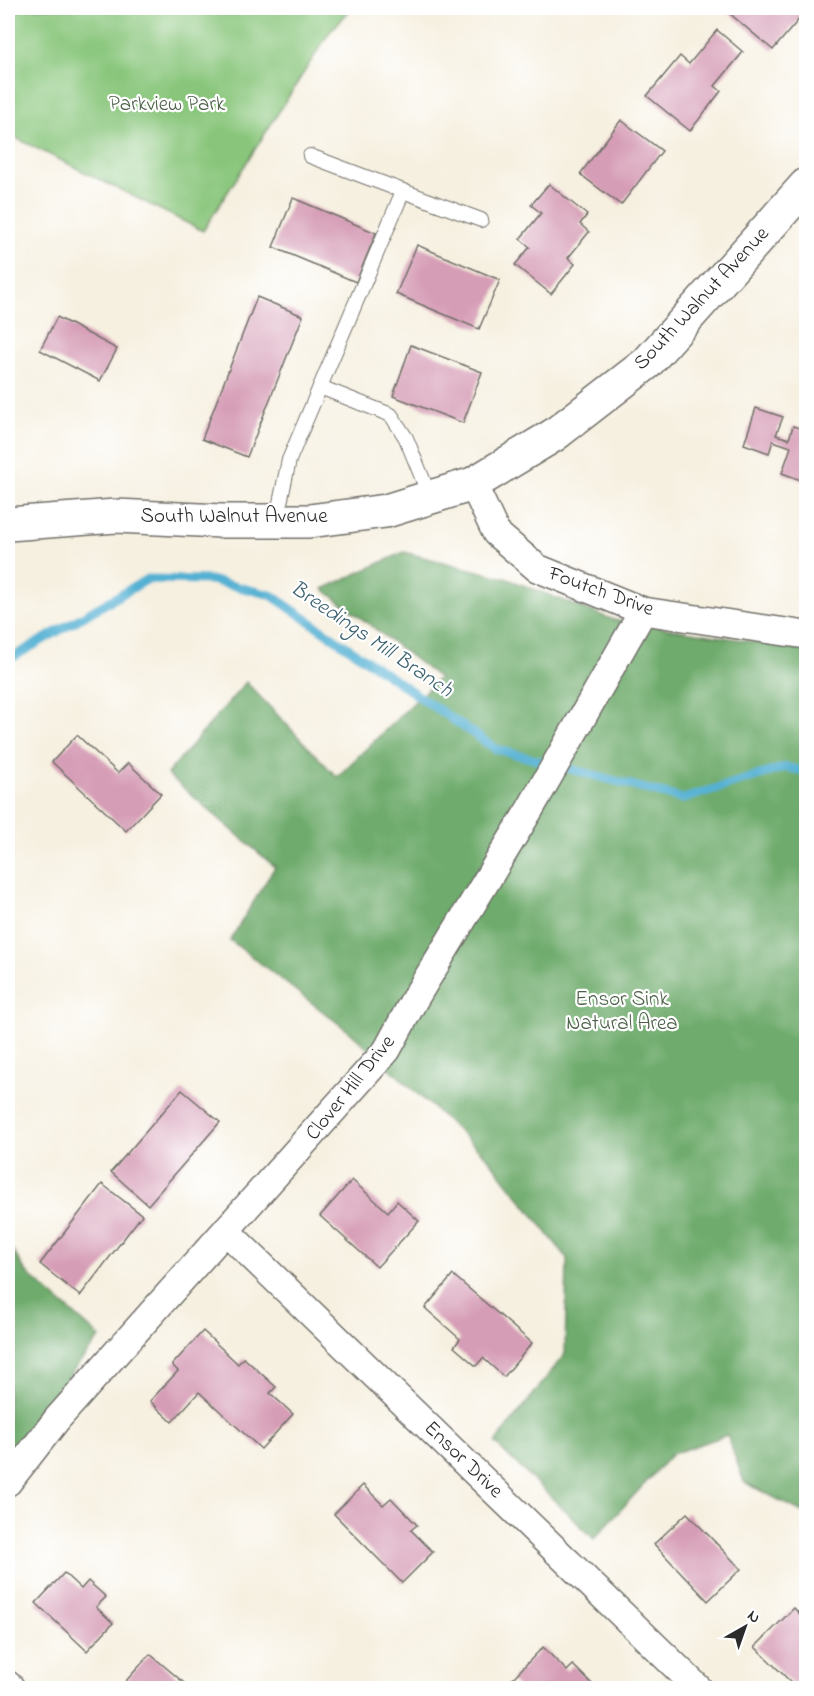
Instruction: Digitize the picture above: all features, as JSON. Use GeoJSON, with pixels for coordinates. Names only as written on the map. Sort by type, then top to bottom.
{"type":"FeatureCollection","features":[{"type":"Feature","properties":{"kind":"street","name":"South Walnut Avenue"},"geometry":{"type":"LineString","coordinates":[[8,523],[116,516],[276,522],[309,521],[386,511],[473,484],[554,435],[647,363],[807,185]]}},
{"type":"Feature","properties":{"kind":"street","name":"Foutch Drive"},"geometry":{"type":"LineString","coordinates":[[473,484],[496,533],[537,568],[643,611],[807,635]]}},
{"type":"Feature","properties":{"kind":"street","name":"Clover Hill Drive"},"geometry":{"type":"LineString","coordinates":[[8,1482],[58,1418],[227,1232],[387,1050],[414,1000],[562,753],[643,611]]}},
{"type":"Feature","properties":{"kind":"street","name":"Ensor Drive"},"geometry":{"type":"LineString","coordinates":[[227,1232],[698,1689]]}},
{"type":"Feature","properties":{"kind":"street"},"geometry":{"type":"LineString","coordinates":[[8,1685],[11,1689]]}},
{"type":"Feature","properties":{"kind":"lane"},"geometry":{"type":"LineString","coordinates":[[310,156],[481,220]]}},
{"type":"Feature","properties":{"kind":"lane"},"geometry":{"type":"LineString","coordinates":[[276,522],[289,460],[403,191]]}},
{"type":"Feature","properties":{"kind":"lane"},"geometry":{"type":"LineString","coordinates":[[320,387],[391,415],[406,438],[430,497]]}},
{"type":"Feature","properties":{"kind":"green space","name":"Parkview Park"},"geometry":{"type":"Polygon","coordinates":[[[8,8],[352,8],[329,33],[203,231],[8,134],[8,8]]]}},
{"type":"Feature","properties":{"kind":"green space","name":"Ensor Sink Natural Area"},"geometry":{"type":"Polygon","coordinates":[[[404,552],[505,578],[614,620],[806,650],[806,1514],[744,1482],[727,1435],[672,1454],[594,1539],[495,1443],[565,1354],[567,1258],[488,1158],[352,1034],[230,940],[275,867],[167,774],[246,682],[337,777],[439,678],[323,589],[404,552]]]}},
{"type":"Feature","properties":{"kind":"green space"},"geometry":{"type":"Polygon","coordinates":[[[8,1243],[26,1272],[100,1337],[8,1452],[8,1243]]]}},
{"type":"Feature","properties":{"kind":"building"},"geometry":{"type":"Polygon","coordinates":[[[723,8],[806,8],[806,11],[773,50],[723,8]]]}},
{"type":"Feature","properties":{"kind":"building"},"geometry":{"type":"Polygon","coordinates":[[[717,30],[743,52],[715,86],[721,91],[690,131],[647,96],[680,56],[689,64],[717,30]]]}},
{"type":"Feature","properties":{"kind":"building"},"geometry":{"type":"Polygon","coordinates":[[[621,120],[662,151],[621,205],[580,174],[621,120]]]}},
{"type":"Feature","properties":{"kind":"building"},"geometry":{"type":"Polygon","coordinates":[[[549,184],[587,215],[580,224],[589,232],[568,258],[575,264],[551,294],[515,265],[530,247],[520,239],[541,213],[531,205],[549,184]]]}},
{"type":"Feature","properties":{"kind":"building"},"geometry":{"type":"Polygon","coordinates":[[[293,198],[376,233],[356,282],[273,247],[293,198]]]}},
{"type":"Feature","properties":{"kind":"building"},"geometry":{"type":"Polygon","coordinates":[[[417,245],[500,280],[479,329],[396,294],[417,245]]]}},
{"type":"Feature","properties":{"kind":"building"},"geometry":{"type":"Polygon","coordinates":[[[257,297],[303,316],[247,457],[202,439],[257,297]]]}},
{"type":"Feature","properties":{"kind":"building"},"geometry":{"type":"Polygon","coordinates":[[[57,317],[117,349],[100,381],[40,350],[57,317]]]}},
{"type":"Feature","properties":{"kind":"building"},"geometry":{"type":"Polygon","coordinates":[[[411,345],[482,372],[463,423],[393,396],[411,345]]]}},
{"type":"Feature","properties":{"kind":"building"},"geometry":{"type":"Polygon","coordinates":[[[756,408],[783,417],[776,435],[789,439],[793,426],[806,430],[806,482],[782,473],[791,447],[773,441],[769,453],[744,444],[756,408]]]}},
{"type":"Feature","properties":{"kind":"building"},"geometry":{"type":"Polygon","coordinates":[[[77,735],[118,773],[128,763],[161,794],[126,831],[52,762],[77,735]]]}},
{"type":"Feature","properties":{"kind":"building"},"geometry":{"type":"Polygon","coordinates":[[[182,1090],[220,1122],[148,1205],[111,1172],[182,1090]]]}},
{"type":"Feature","properties":{"kind":"building"},"geometry":{"type":"Polygon","coordinates":[[[352,1180],[388,1212],[397,1201],[419,1221],[377,1267],[320,1216],[352,1180]]]}},
{"type":"Feature","properties":{"kind":"building"},"geometry":{"type":"Polygon","coordinates":[[[102,1184],[142,1215],[80,1296],[40,1264],[102,1184]]]}},
{"type":"Feature","properties":{"kind":"building"},"geometry":{"type":"Polygon","coordinates":[[[453,1275],[532,1343],[504,1377],[483,1358],[476,1366],[454,1347],[460,1339],[425,1308],[453,1275]]]}},
{"type":"Feature","properties":{"kind":"building"},"geometry":{"type":"Polygon","coordinates":[[[203,1331],[238,1364],[244,1358],[276,1387],[270,1393],[293,1414],[261,1449],[199,1392],[172,1422],[150,1401],[178,1371],[172,1365],[203,1331]]]}},
{"type":"Feature","properties":{"kind":"building"},"geometry":{"type":"Polygon","coordinates":[[[363,1485],[383,1505],[391,1498],[417,1525],[411,1530],[433,1552],[402,1583],[334,1514],[363,1485]]]}},
{"type":"Feature","properties":{"kind":"building"},"geometry":{"type":"Polygon","coordinates":[[[687,1513],[741,1569],[708,1601],[654,1544],[687,1513]]]}},
{"type":"Feature","properties":{"kind":"building"},"geometry":{"type":"Polygon","coordinates":[[[64,1573],[81,1589],[88,1581],[106,1597],[96,1607],[113,1623],[87,1651],[36,1603],[64,1573]]]}},
{"type":"Feature","properties":{"kind":"building"},"geometry":{"type":"Polygon","coordinates":[[[794,1608],[806,1621],[802,1631],[806,1635],[806,1688],[797,1688],[755,1647],[794,1608]]]}},
{"type":"Feature","properties":{"kind":"building"},"geometry":{"type":"Polygon","coordinates":[[[543,1647],[567,1671],[573,1665],[596,1688],[519,1688],[511,1680],[543,1647]]]}},
{"type":"Feature","properties":{"kind":"building"},"geometry":{"type":"Polygon","coordinates":[[[150,1654],[190,1688],[134,1688],[126,1681],[150,1654]]]}},
{"type":"Feature","properties":{"kind":"waterway","name":"Breedings Mill Branch"},"geometry":{"type":"LineString","coordinates":[[8,660],[148,579],[210,580],[271,595],[496,749],[683,799],[786,767],[806,772]]}}]}
